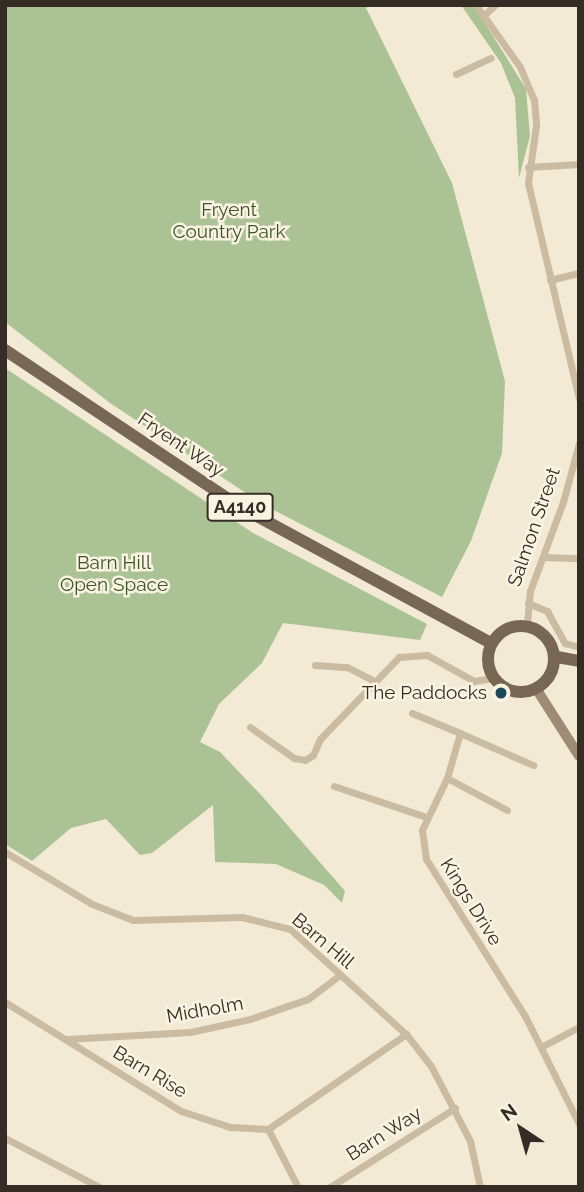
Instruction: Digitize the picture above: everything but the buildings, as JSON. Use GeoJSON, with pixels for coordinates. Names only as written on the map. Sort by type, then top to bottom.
{"type":"FeatureCollection","features":[{"type":"Feature","properties":{"kind":"main road","name":"Fryent Way"},"geometry":{"type":"LineString","coordinates":[[5,350],[242,508],[489,642]]}},
{"type":"Feature","properties":{"kind":"main road"},"geometry":{"type":"LineString","coordinates":[[527,624],[555,648],[557,657],[537,690],[502,687],[493,678],[489,642],[527,624]]}},
{"type":"Feature","properties":{"kind":"main road"},"geometry":{"type":"LineString","coordinates":[[557,657],[579,661]]}},
{"type":"Feature","properties":{"kind":"street"},"geometry":{"type":"LineString","coordinates":[[476,5],[520,67],[534,100],[536,125],[528,167],[534,222],[577,378],[579,399]]}},
{"type":"Feature","properties":{"kind":"street"},"geometry":{"type":"LineString","coordinates":[[484,15],[495,5]]}},
{"type":"Feature","properties":{"kind":"street"},"geometry":{"type":"LineString","coordinates":[[456,74],[490,58]]}},
{"type":"Feature","properties":{"kind":"street"},"geometry":{"type":"LineString","coordinates":[[528,167],[579,164]]}},
{"type":"Feature","properties":{"kind":"street"},"geometry":{"type":"LineString","coordinates":[[550,280],[579,274]]}},
{"type":"Feature","properties":{"kind":"street","name":"Salmon Street"},"geometry":{"type":"LineString","coordinates":[[527,624],[528,603],[578,463],[579,443]]}},
{"type":"Feature","properties":{"kind":"street"},"geometry":{"type":"LineString","coordinates":[[543,557],[579,558]]}},
{"type":"Feature","properties":{"kind":"street"},"geometry":{"type":"LineString","coordinates":[[528,603],[547,611],[565,643],[579,647]]}},
{"type":"Feature","properties":{"kind":"street"},"geometry":{"type":"LineString","coordinates":[[250,727],[294,758],[313,755],[320,738],[399,657],[427,655],[474,681],[493,678]]}},
{"type":"Feature","properties":{"kind":"street"},"geometry":{"type":"LineString","coordinates":[[314,665],[347,667],[375,681]]}},
{"type":"Feature","properties":{"kind":"street"},"geometry":{"type":"LineString","coordinates":[[537,690],[579,756]]}},
{"type":"Feature","properties":{"kind":"street"},"geometry":{"type":"LineString","coordinates":[[412,713],[533,765]]}},
{"type":"Feature","properties":{"kind":"street","name":"Kings Drive"},"geometry":{"type":"LineString","coordinates":[[460,733],[447,778],[426,817],[421,842],[426,859],[541,1047],[579,1124]]}},
{"type":"Feature","properties":{"kind":"street"},"geometry":{"type":"LineString","coordinates":[[447,778],[507,810]]}},
{"type":"Feature","properties":{"kind":"street"},"geometry":{"type":"LineString","coordinates":[[334,786],[426,817]]}},
{"type":"Feature","properties":{"kind":"street","name":"Barn Hill"},"geometry":{"type":"LineString","coordinates":[[5,852],[92,904],[133,920],[242,917],[277,923],[290,929],[406,1034],[455,1108],[470,1142],[480,1187]]}},
{"type":"Feature","properties":{"kind":"street","name":"Midholm"},"geometry":{"type":"LineString","coordinates":[[66,1040],[190,1032],[250,1018],[308,999],[340,976]]}},
{"type":"Feature","properties":{"kind":"street","name":"Barn Rise"},"geometry":{"type":"LineString","coordinates":[[5,1002],[180,1111],[230,1127],[268,1129]]}},
{"type":"Feature","properties":{"kind":"street"},"geometry":{"type":"LineString","coordinates":[[541,1047],[579,1027]]}},
{"type":"Feature","properties":{"kind":"street"},"geometry":{"type":"LineString","coordinates":[[298,1187],[268,1129],[406,1034]]}},
{"type":"Feature","properties":{"kind":"street","name":"Barn Way"},"geometry":{"type":"LineString","coordinates":[[330,1187],[455,1108]]}},
{"type":"Feature","properties":{"kind":"street"},"geometry":{"type":"LineString","coordinates":[[5,1139],[84,1185],[99,1187]]}},
{"type":"Feature","properties":{"kind":"green space","name":"Fryent Country Park"},"geometry":{"type":"Polygon","coordinates":[[[5,5],[370,5],[366,8],[452,183],[505,381],[502,453],[471,541],[442,597],[264,505],[110,403],[5,322],[5,5]]]}},
{"type":"Feature","properties":{"kind":"green space"},"geometry":{"type":"Polygon","coordinates":[[[461,5],[472,5],[480,15],[526,89],[530,136],[519,178],[515,98],[501,63],[461,5]]]}},
{"type":"Feature","properties":{"kind":"green space","name":"Barn Hill Open Space"},"geometry":{"type":"Polygon","coordinates":[[[5,368],[253,533],[427,624],[420,640],[283,623],[262,663],[219,704],[200,742],[220,752],[262,796],[345,891],[342,903],[324,885],[276,864],[215,862],[213,805],[152,853],[140,855],[106,819],[71,828],[32,861],[5,844],[5,368]]]}},
{"type":"Feature","properties":{"kind":"place","name":"The Paddocks"},"geometry":{"type":"Point","coordinates":[501,693]}}]}
